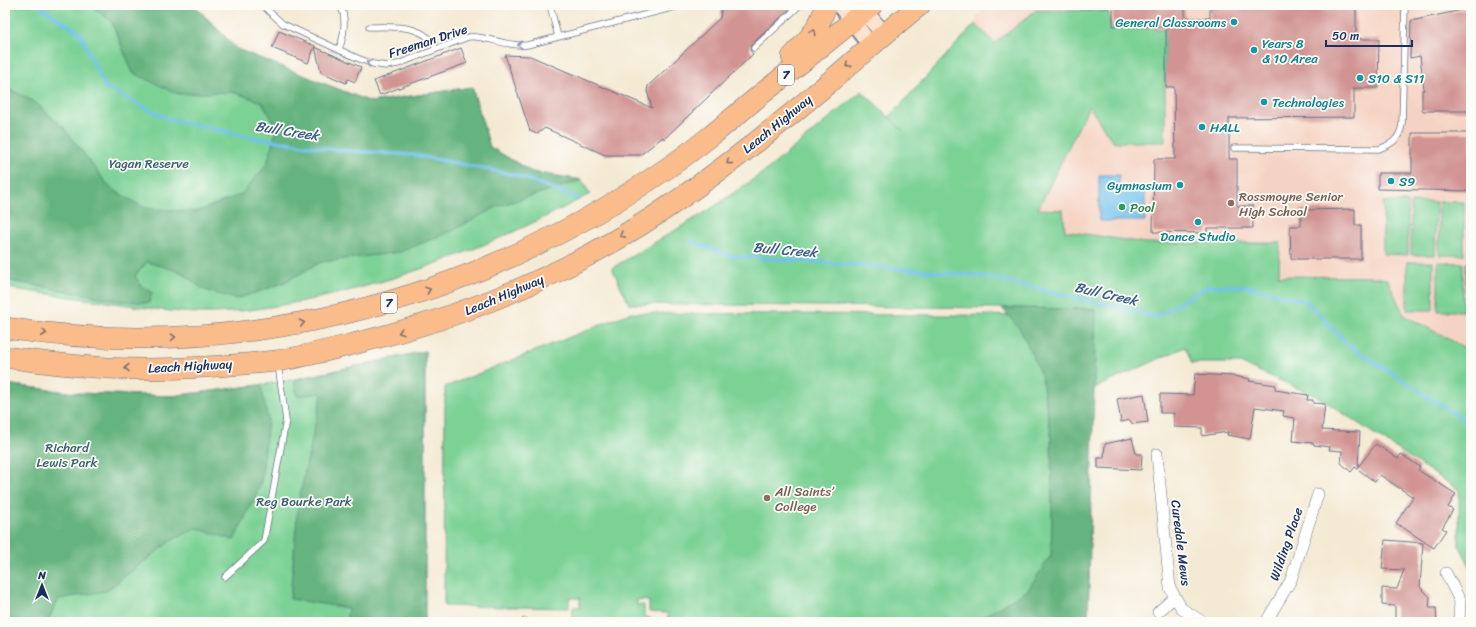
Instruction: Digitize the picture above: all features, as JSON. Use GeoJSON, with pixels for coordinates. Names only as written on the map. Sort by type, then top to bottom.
{"type":"FeatureCollection","features":[{"type":"Feature","properties":{"kind":"highway"},"geometry":{"type":"LineString","coordinates":[[729,121],[815,31],[823,17],[826,5]]}},
{"type":"Feature","properties":{"kind":"highway","name":"Leach Highway"},"geometry":{"type":"LineString","coordinates":[[5,357],[71,366],[110,368],[200,367],[278,360],[325,351],[394,334],[457,315],[496,300],[568,266],[652,219],[683,198],[752,144],[920,5]]}},
{"type":"Feature","properties":{"kind":"highway","name":"7"},"geometry":{"type":"LineString","coordinates":[[5,328],[99,338],[183,337],[252,331],[297,324],[390,303],[468,275],[555,237],[662,172],[729,121],[858,9]]}},
{"type":"Feature","properties":{"kind":"street"},"geometry":{"type":"LineString","coordinates":[[858,9],[878,40]]}},
{"type":"Feature","properties":{"kind":"street","name":"Curedale Mews"},"geometry":{"type":"LineString","coordinates":[[1157,454],[1170,588],[1182,609],[1203,622]]}},
{"type":"Feature","properties":{"kind":"street","name":"Wilding Place"},"geometry":{"type":"LineString","coordinates":[[1266,622],[1291,580],[1318,494]]}},
{"type":"Feature","properties":{"kind":"street"},"geometry":{"type":"LineString","coordinates":[[1446,573],[1460,601],[1459,622]]}},
{"type":"Feature","properties":{"kind":"street"},"geometry":{"type":"LineString","coordinates":[[1158,612],[1175,597]]}},
{"type":"Feature","properties":{"kind":"lane","name":"Freeman Drive"},"geometry":{"type":"LineString","coordinates":[[262,5],[283,24],[302,34],[373,64],[386,66],[398,64],[474,36],[516,46],[558,37],[684,5]]}},
{"type":"Feature","properties":{"kind":"lane"},"geometry":{"type":"LineString","coordinates":[[339,49],[344,33],[343,12],[340,5]]}},
{"type":"Feature","properties":{"kind":"lane"},"geometry":{"type":"LineString","coordinates":[[550,5],[558,37]]}},
{"type":"Feature","properties":{"kind":"lane"},"geometry":{"type":"LineString","coordinates":[[754,48],[800,5]]}},
{"type":"Feature","properties":{"kind":"lane"},"geometry":{"type":"LineString","coordinates":[[1234,148],[1379,149],[1396,141],[1400,134],[1402,125],[1405,5]]}},
{"type":"Feature","properties":{"kind":"lane"},"geometry":{"type":"LineString","coordinates":[[369,27],[402,27],[411,29],[427,38],[436,49]]}},
{"type":"Feature","properties":{"kind":"lane"},"geometry":{"type":"LineString","coordinates":[[225,577],[264,541],[286,420],[278,360]]}},
{"type":"Feature","properties":{"kind":"shaded area","name":"Rossmoyne Senior High School"},"geometry":{"type":"Polygon","coordinates":[[[988,5],[1471,5],[1471,351],[1404,315],[1387,279],[1374,277],[1279,276],[1280,243],[1146,242],[1064,231],[1038,236],[975,24],[976,17],[988,5]]]}},
{"type":"Feature","properties":{"kind":"green space","name":"Yagan Reserve"},"geometry":{"type":"Polygon","coordinates":[[[13,5],[194,5],[237,49],[371,102],[472,87],[490,147],[532,172],[582,180],[590,194],[520,229],[449,259],[375,284],[299,302],[246,310],[189,313],[5,288],[5,24],[7,24],[13,5]]]}},
{"type":"Feature","properties":{"kind":"green space","name":"Yagan Reserve"},"geometry":{"type":"Polygon","coordinates":[[[90,5],[194,5],[237,49],[371,102],[472,87],[490,147],[532,172],[582,180],[496,207],[452,231],[400,252],[321,262],[281,284],[236,299],[204,290],[181,272],[147,262],[135,276],[141,286],[152,292],[149,303],[121,301],[5,280],[5,87],[35,102],[64,128],[110,188],[145,208],[196,212],[242,194],[267,164],[277,127],[262,102],[232,92],[178,94],[133,73],[111,21],[90,5]]]}},
{"type":"Feature","properties":{"kind":"green space"},"geometry":{"type":"Polygon","coordinates":[[[1036,10],[1108,11],[1111,27],[1165,29],[1165,142],[1113,142],[1089,106],[1038,209],[1063,210],[1065,231],[1146,243],[1280,243],[1279,276],[1374,277],[1387,279],[1404,315],[1471,351],[1471,568],[1459,545],[1459,490],[1320,398],[1240,363],[1192,363],[1185,347],[1093,389],[1088,622],[668,622],[668,613],[649,612],[649,601],[637,600],[637,605],[644,605],[644,617],[650,618],[650,622],[573,622],[573,607],[580,607],[580,598],[569,598],[569,608],[444,606],[445,387],[630,313],[1094,316],[1095,309],[629,304],[612,268],[709,210],[768,169],[862,91],[903,131],[889,117],[975,24],[995,43],[1036,10]]]}},
{"type":"Feature","properties":{"kind":"green space"},"geometry":{"type":"Polygon","coordinates":[[[1383,202],[1408,202],[1408,255],[1383,254],[1383,202]]]}},
{"type":"Feature","properties":{"kind":"green space"},"geometry":{"type":"Polygon","coordinates":[[[1411,202],[1436,202],[1435,255],[1411,255],[1411,202]]]}},
{"type":"Feature","properties":{"kind":"green space"},"geometry":{"type":"Polygon","coordinates":[[[1439,202],[1464,202],[1464,255],[1439,255],[1439,202]]]}},
{"type":"Feature","properties":{"kind":"green space"},"geometry":{"type":"Polygon","coordinates":[[[1407,262],[1433,262],[1433,310],[1407,310],[1407,262]]]}},
{"type":"Feature","properties":{"kind":"green space"},"geometry":{"type":"Polygon","coordinates":[[[1438,262],[1463,263],[1463,311],[1438,311],[1438,262]]]}},
{"type":"Feature","properties":{"kind":"green space"},"geometry":{"type":"Polygon","coordinates":[[[1466,263],[1471,263],[1471,311],[1466,311],[1466,263]]]}},
{"type":"Feature","properties":{"kind":"green space"},"geometry":{"type":"Polygon","coordinates":[[[1002,308],[1096,309],[1088,622],[974,622],[1028,590],[1051,555],[1051,435],[1041,375],[1021,331],[1002,308]]]}},
{"type":"Feature","properties":{"kind":"green space","name":"Reg Bourke Park"},"geometry":{"type":"Polygon","coordinates":[[[425,351],[425,622],[5,622],[5,384],[74,393],[173,396],[281,382],[425,351]]]}},
{"type":"Feature","properties":{"kind":"green space"},"geometry":{"type":"Polygon","coordinates":[[[425,351],[425,622],[346,622],[348,608],[290,599],[298,504],[322,393],[297,396],[294,380],[425,351]]]}},
{"type":"Feature","properties":{"kind":"green space","name":"Richard Lewis Park"},"geometry":{"type":"Polygon","coordinates":[[[5,384],[74,393],[172,396],[261,385],[268,420],[261,484],[234,540],[196,528],[169,542],[106,591],[59,599],[47,622],[5,622],[5,384]]]}},
{"type":"Feature","properties":{"kind":"water","name":"Pool"},"geometry":{"type":"Polygon","coordinates":[[[1099,175],[1119,175],[1119,192],[1145,192],[1145,221],[1099,221],[1099,175]]]}},
{"type":"Feature","properties":{"kind":"building"},"geometry":{"type":"Polygon","coordinates":[[[722,5],[794,5],[751,45],[750,50],[753,54],[664,139],[663,137],[640,155],[605,155],[545,128],[537,134],[530,131],[505,55],[530,56],[652,108],[647,91],[648,86],[720,18],[722,5]]]}},
{"type":"Feature","properties":{"kind":"building"},"geometry":{"type":"Polygon","coordinates":[[[1113,5],[1185,5],[1185,18],[1210,18],[1210,7],[1356,5],[1356,39],[1379,39],[1378,88],[1354,88],[1354,117],[1229,118],[1229,159],[1237,159],[1237,206],[1253,206],[1253,228],[1207,228],[1207,233],[1153,232],[1154,159],[1175,159],[1174,87],[1166,87],[1166,27],[1113,26],[1113,5]]]}},
{"type":"Feature","properties":{"kind":"building"},"geometry":{"type":"Polygon","coordinates":[[[1471,8],[1471,111],[1422,111],[1422,90],[1424,90],[1420,56],[1410,58],[1411,21],[1471,8]]]}},
{"type":"Feature","properties":{"kind":"building"},"geometry":{"type":"Polygon","coordinates":[[[279,31],[315,46],[308,63],[272,48],[279,31]]]}},
{"type":"Feature","properties":{"kind":"building"},"geometry":{"type":"Polygon","coordinates":[[[315,47],[361,67],[355,82],[348,79],[346,83],[321,72],[315,47]]]}},
{"type":"Feature","properties":{"kind":"building"},"geometry":{"type":"Polygon","coordinates":[[[461,48],[467,63],[380,95],[374,81],[461,48]]]}},
{"type":"Feature","properties":{"kind":"building"},"geometry":{"type":"Polygon","coordinates":[[[1412,133],[1471,133],[1471,191],[1378,189],[1378,173],[1412,173],[1412,133]]]}},
{"type":"Feature","properties":{"kind":"building"},"geometry":{"type":"Polygon","coordinates":[[[1355,209],[1355,225],[1361,225],[1361,259],[1291,259],[1290,226],[1301,226],[1301,210],[1355,209]]]}},
{"type":"Feature","properties":{"kind":"building"},"geometry":{"type":"Polygon","coordinates":[[[1195,374],[1233,376],[1250,379],[1249,381],[1276,385],[1275,390],[1308,395],[1307,400],[1313,400],[1313,403],[1325,404],[1322,430],[1360,432],[1358,467],[1376,444],[1398,459],[1401,454],[1420,467],[1418,470],[1456,494],[1448,507],[1453,510],[1442,528],[1446,530],[1434,548],[1396,523],[1413,497],[1380,475],[1375,482],[1355,467],[1351,472],[1341,463],[1342,451],[1329,450],[1330,447],[1314,445],[1313,443],[1293,441],[1295,418],[1283,416],[1284,411],[1255,407],[1250,439],[1227,435],[1228,432],[1202,436],[1202,428],[1174,427],[1174,413],[1160,413],[1160,394],[1193,395],[1195,374]]]}},
{"type":"Feature","properties":{"kind":"building"},"geometry":{"type":"Polygon","coordinates":[[[1144,394],[1148,422],[1132,424],[1130,420],[1121,422],[1117,399],[1144,394]]]}},
{"type":"Feature","properties":{"kind":"building"},"geometry":{"type":"Polygon","coordinates":[[[1132,438],[1136,454],[1142,454],[1141,470],[1098,468],[1098,458],[1104,458],[1105,444],[1132,438]]]}},
{"type":"Feature","properties":{"kind":"building"},"geometry":{"type":"Polygon","coordinates":[[[1385,540],[1423,543],[1420,587],[1430,597],[1429,608],[1436,608],[1437,622],[1395,622],[1395,606],[1382,605],[1382,588],[1397,589],[1404,570],[1382,569],[1385,540]]]}},
{"type":"Feature","properties":{"kind":"waterway","name":"Bull Creek"},"geometry":{"type":"LineString","coordinates":[[38,5],[80,33],[105,87],[166,118],[249,137],[337,150],[415,155],[516,175],[578,198]]}},
{"type":"Feature","properties":{"kind":"waterway","name":"Bull Creek"},"geometry":{"type":"LineString","coordinates":[[690,241],[731,256],[861,265],[989,277],[1156,317],[1208,286],[1245,286],[1306,301],[1348,345],[1471,424]]}},
{"type":"Feature","properties":{"kind":"place","name":"General Classrooms"},"geometry":{"type":"Point","coordinates":[1234,22]}},
{"type":"Feature","properties":{"kind":"place","name":"Years 8 & 10 Area"},"geometry":{"type":"Point","coordinates":[1254,50]}},
{"type":"Feature","properties":{"kind":"place","name":"S10 & S11"},"geometry":{"type":"Point","coordinates":[1360,78]}},
{"type":"Feature","properties":{"kind":"place","name":"Technologies"},"geometry":{"type":"Point","coordinates":[1264,102]}},
{"type":"Feature","properties":{"kind":"place","name":"HALL"},"geometry":{"type":"Point","coordinates":[1202,127]}},
{"type":"Feature","properties":{"kind":"place","name":"S9"},"geometry":{"type":"Point","coordinates":[1391,181]}},
{"type":"Feature","properties":{"kind":"place","name":"Gymnasium"},"geometry":{"type":"Point","coordinates":[1180,185]}},
{"type":"Feature","properties":{"kind":"place","name":"Rossmoyne Senior High School"},"geometry":{"type":"Point","coordinates":[1231,203]}},
{"type":"Feature","properties":{"kind":"place","name":"Pool"},"geometry":{"type":"Point","coordinates":[1122,207]}},
{"type":"Feature","properties":{"kind":"place","name":"Dance Studio"},"geometry":{"type":"Point","coordinates":[1198,222]}},
{"type":"Feature","properties":{"kind":"place","name":"All Saints’ College"},"geometry":{"type":"Point","coordinates":[767,498]}}]}
